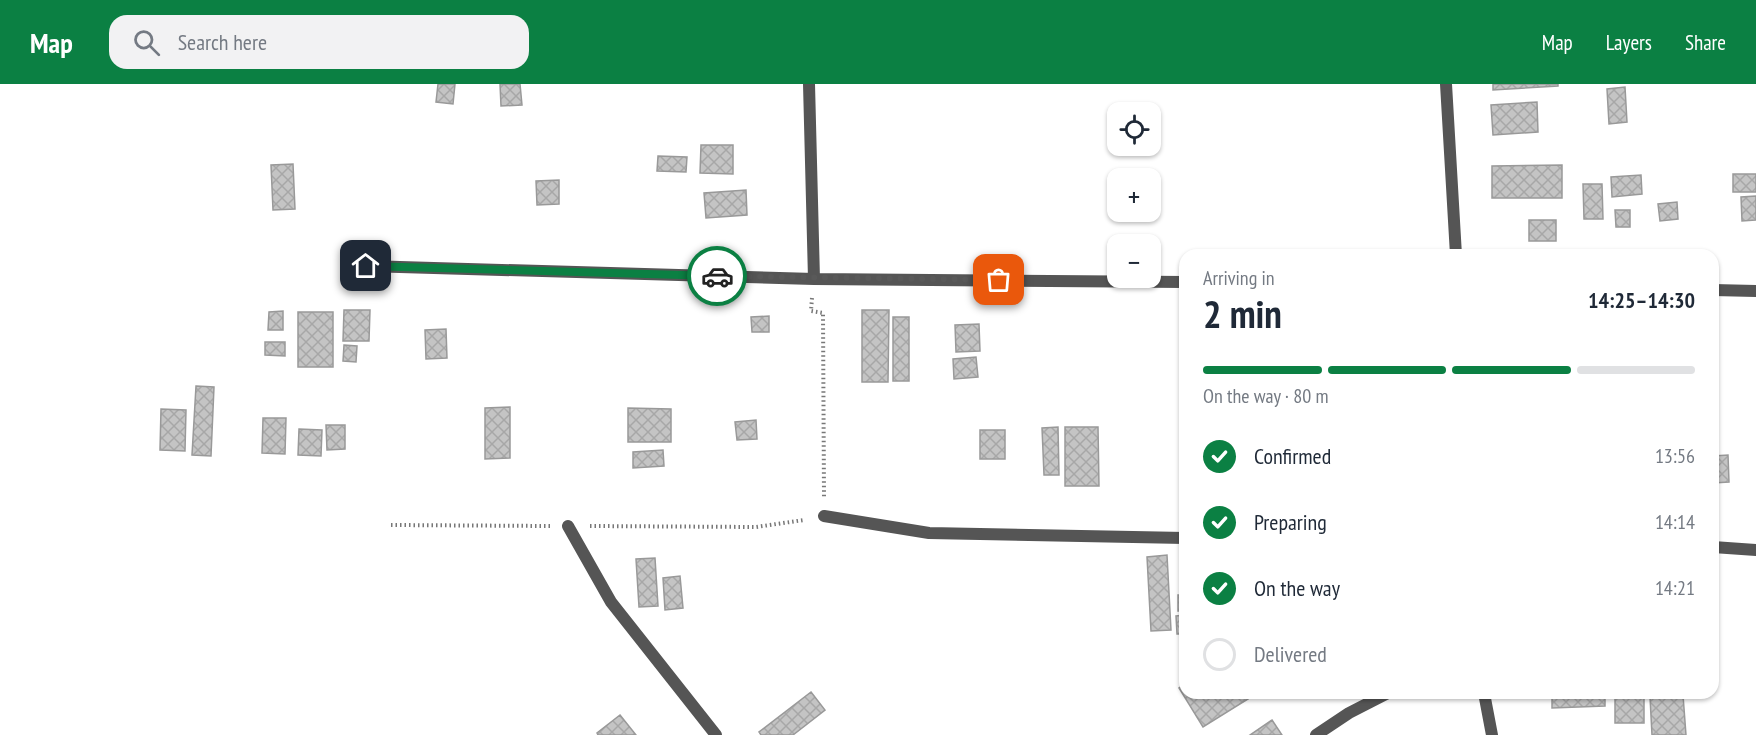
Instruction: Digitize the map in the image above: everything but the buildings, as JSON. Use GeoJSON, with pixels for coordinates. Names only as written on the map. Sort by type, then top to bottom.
{"type":"FeatureCollection","features":[{"type":"Feature","properties":{"kind":"street"},"geometry":{"type":"LineString","coordinates":[[809,84],[814,279]]}},
{"type":"Feature","properties":{"kind":"street"},"geometry":{"type":"LineString","coordinates":[[1446,84],[1456,249]]}},
{"type":"Feature","properties":{"kind":"street"},"geometry":{"type":"LineString","coordinates":[[366,266],[814,279],[1179,282]]}},
{"type":"Feature","properties":{"kind":"street"},"geometry":{"type":"LineString","coordinates":[[1719,290],[1756,291]]}},
{"type":"Feature","properties":{"kind":"street"},"geometry":{"type":"LineString","coordinates":[[825,516],[929,533],[1179,538]]}},
{"type":"Feature","properties":{"kind":"street"},"geometry":{"type":"LineString","coordinates":[[568,526],[611,602],[716,735]]}},
{"type":"Feature","properties":{"kind":"street"},"geometry":{"type":"LineString","coordinates":[[1719,547],[1756,550]]}},
{"type":"Feature","properties":{"kind":"street"},"geometry":{"type":"LineString","coordinates":[[1316,735],[1349,713],[1376,699]]}},
{"type":"Feature","properties":{"kind":"street"},"geometry":{"type":"LineString","coordinates":[[1485,699],[1492,735]]}},
{"type":"Feature","properties":{"kind":"path"},"geometry":{"type":"LineString","coordinates":[[391,525],[756,527],[825,516],[823,313],[811,311],[812,294]]}},
{"type":"Feature","properties":{"kind":"way so far"},"geometry":{"type":"LineString","coordinates":[[717,276],[999,280]]}},
{"type":"Feature","properties":{"kind":"route"},"geometry":{"type":"LineString","coordinates":[[366,266],[717,276]]}}]}
